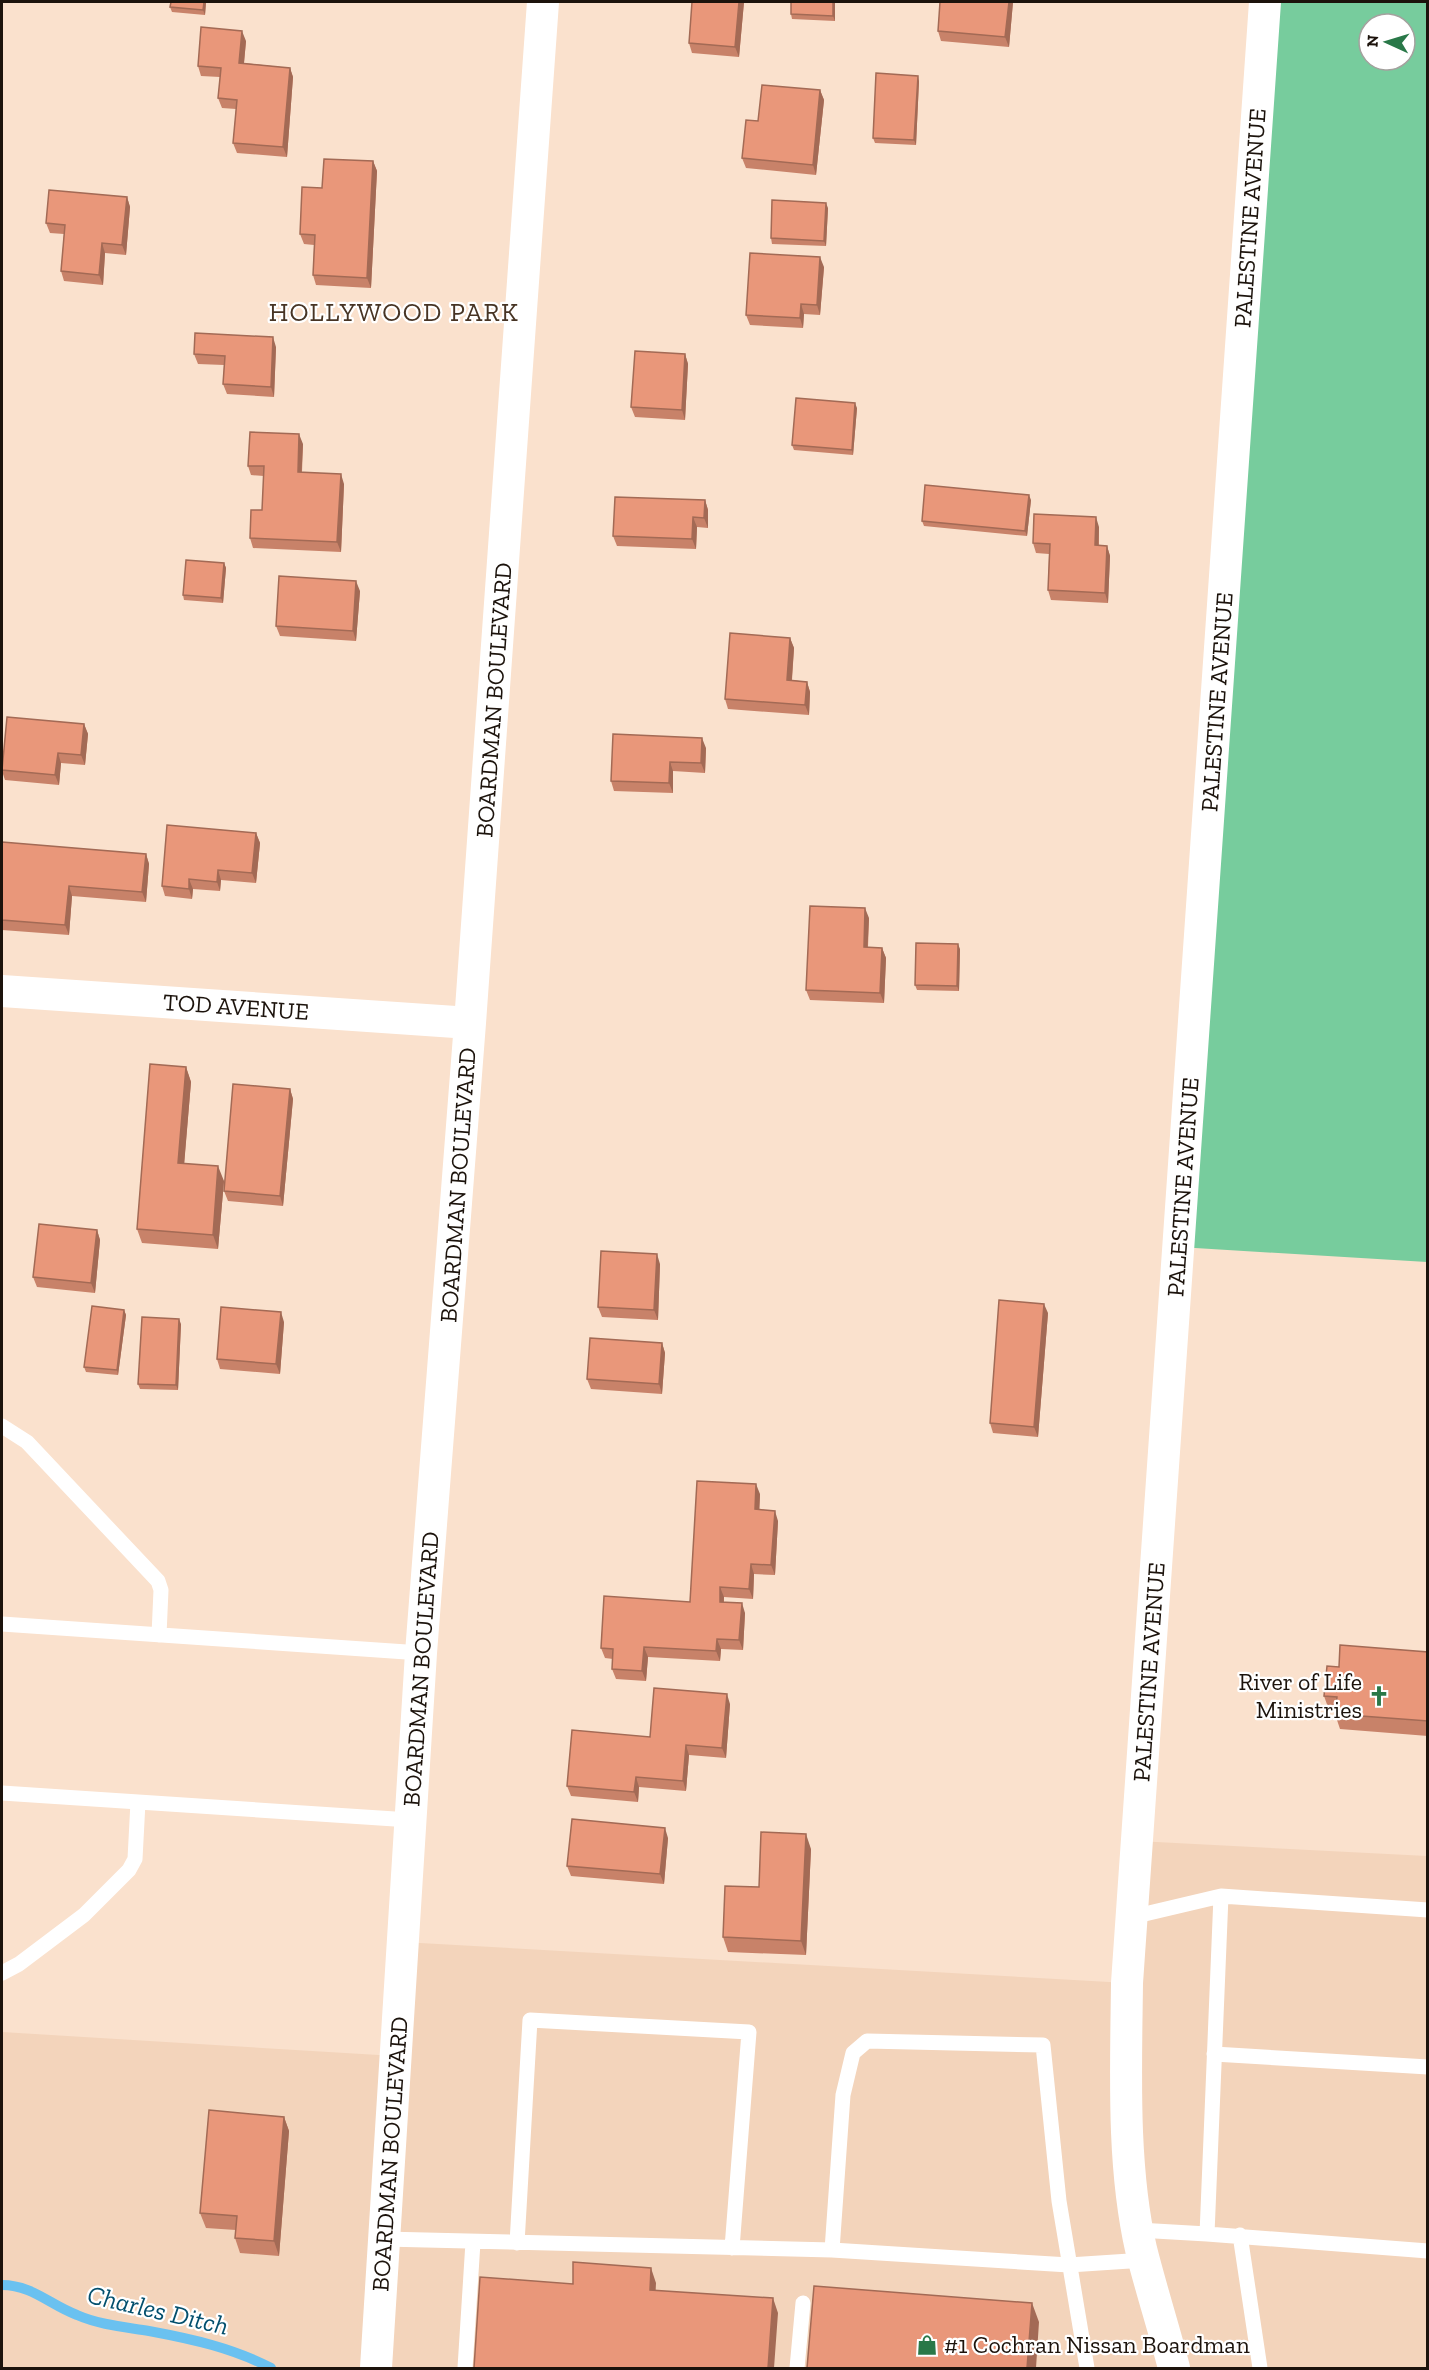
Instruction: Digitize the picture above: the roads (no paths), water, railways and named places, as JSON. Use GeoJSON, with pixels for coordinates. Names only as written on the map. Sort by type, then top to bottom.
{"type":"FeatureCollection","features":[{"type":"Feature","properties":{"kind":"street","name":"BOARDMAN BOULEVARD"},"geometry":{"type":"LineString","coordinates":[[376,2368],[421,1653],[470,1023],[543,2]]}},
{"type":"Feature","properties":{"kind":"street","name":"PALESTINE AVENUE"},"geometry":{"type":"LineString","coordinates":[[1174,2368],[1138,2230],[1131,2177],[1126,2075],[1127,1983],[1265,2]]}},
{"type":"Feature","properties":{"kind":"street","name":"TOD AVENUE"},"geometry":{"type":"LineString","coordinates":[[2,991],[470,1023]]}},
{"type":"Feature","properties":{"kind":"lane"},"geometry":{"type":"LineString","coordinates":[[2,1426],[27,1442],[158,1581],[161,1590],[159,1635]]}},
{"type":"Feature","properties":{"kind":"lane"},"geometry":{"type":"LineString","coordinates":[[2,1624],[421,1653]]}},
{"type":"Feature","properties":{"kind":"lane"},"geometry":{"type":"LineString","coordinates":[[2,1794],[410,1821]]}},
{"type":"Feature","properties":{"kind":"lane"},"geometry":{"type":"LineString","coordinates":[[2,1973],[19,1964],[84,1915],[129,1870],[135,1859],[138,1802]]}},
{"type":"Feature","properties":{"kind":"lane"},"geometry":{"type":"LineString","coordinates":[[1132,1917],[1221,1896],[1428,1910]]}},
{"type":"Feature","properties":{"kind":"lane"},"geometry":{"type":"LineString","coordinates":[[1207,2234],[1221,1896]]}},
{"type":"Feature","properties":{"kind":"lane"},"geometry":{"type":"LineString","coordinates":[[517,2243],[530,2020],[749,2032],[732,2248]]}},
{"type":"Feature","properties":{"kind":"lane"},"geometry":{"type":"LineString","coordinates":[[832,2250],[843,2095],[853,2053],[867,2041],[1043,2045],[1059,2201],[1086,2368]]}},
{"type":"Feature","properties":{"kind":"lane"},"geometry":{"type":"LineString","coordinates":[[1214,2054],[1428,2067]]}},
{"type":"Feature","properties":{"kind":"lane"},"geometry":{"type":"LineString","coordinates":[[1138,2230],[1240,2235],[1428,2251]]}},
{"type":"Feature","properties":{"kind":"lane"},"geometry":{"type":"LineString","coordinates":[[1240,2235],[1260,2368]]}},
{"type":"Feature","properties":{"kind":"lane"},"geometry":{"type":"LineString","coordinates":[[384,2239],[832,2250],[1069,2265],[1145,2260]]}},
{"type":"Feature","properties":{"kind":"lane"},"geometry":{"type":"LineString","coordinates":[[465,2368],[473,2242]]}},
{"type":"Feature","properties":{"kind":"lane"},"geometry":{"type":"LineString","coordinates":[[797,2368],[803,2303]]}},
{"type":"Feature","properties":{"kind":"waterway","name":"Charles Ditch"},"geometry":{"type":"LineString","coordinates":[[2,2285],[23,2288],[67,2311],[95,2321],[212,2345],[271,2368]]}},
{"type":"Feature","properties":{"kind":"place","name":"River of Life Ministries"},"geometry":{"type":"Point","coordinates":[1379,1696]}},
{"type":"Feature","properties":{"kind":"place","name":"#1 Cochran Nissan Boardman"},"geometry":{"type":"Point","coordinates":[927,2345]}},
{"type":"Feature","properties":{"kind":"district","name":"HOLLYWOOD PARK"},"geometry":{"type":"Point","coordinates":[394,312]}}]}
